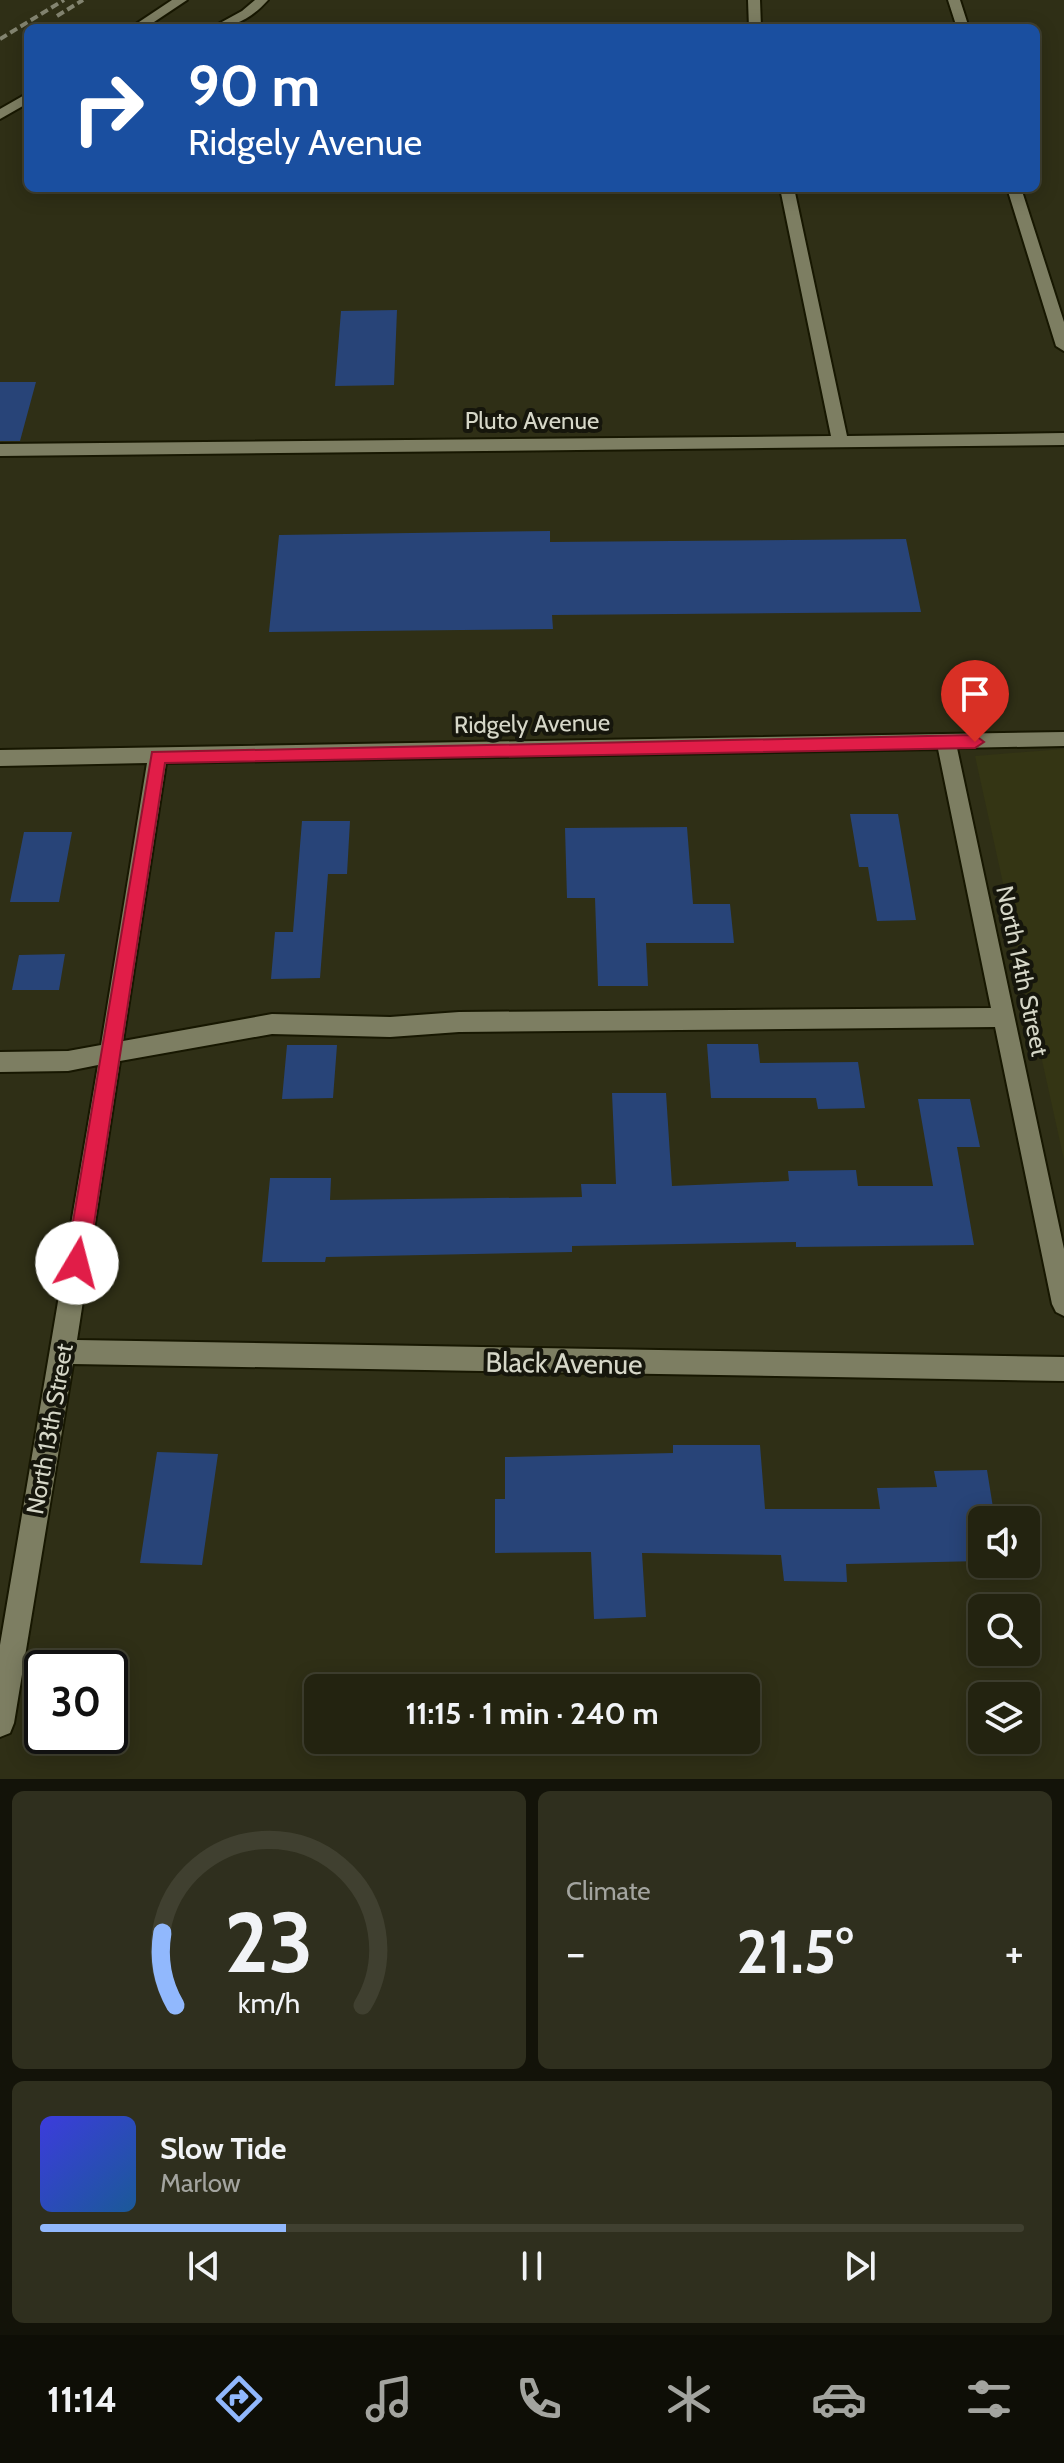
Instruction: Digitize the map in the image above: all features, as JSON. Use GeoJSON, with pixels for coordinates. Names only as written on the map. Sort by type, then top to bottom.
{"type":"FeatureCollection","features":[{"type":"Feature","properties":{"kind":"street"},"geometry":{"type":"LineString","coordinates":[[142,24],[181,0]]}},
{"type":"Feature","properties":{"kind":"street"},"geometry":{"type":"LineString","coordinates":[[225,24],[246,14],[262,0]]}},
{"type":"Feature","properties":{"kind":"street"},"geometry":{"type":"LineString","coordinates":[[754,0],[755,24]]}},
{"type":"Feature","properties":{"kind":"street"},"geometry":{"type":"LineString","coordinates":[[954,0],[962,24]]}},
{"type":"Feature","properties":{"kind":"street"},"geometry":{"type":"LineString","coordinates":[[0,115],[24,100]]}},
{"type":"Feature","properties":{"kind":"street"},"geometry":{"type":"LineString","coordinates":[[788,192],[841,443]]}},
{"type":"Feature","properties":{"kind":"street"},"geometry":{"type":"LineString","coordinates":[[1015,192],[1064,346]]}},
{"type":"Feature","properties":{"kind":"street","name":"Pluto Avenue"},"geometry":{"type":"LineString","coordinates":[[0,450],[1064,439]]}},
{"type":"Feature","properties":{"kind":"street","name":"Ridgely Avenue"},"geometry":{"type":"LineString","coordinates":[[0,758],[1064,739]]}},
{"type":"Feature","properties":{"kind":"street","name":"North 14th Street"},"geometry":{"type":"LineString","coordinates":[[946,742],[1064,1304]]}},
{"type":"Feature","properties":{"kind":"street","name":"North 13th Street"},"geometry":{"type":"LineString","coordinates":[[0,1723],[158,756]]}},
{"type":"Feature","properties":{"kind":"street"},"geometry":{"type":"LineString","coordinates":[[0,1062],[68,1061],[272,1024],[390,1027],[459,1022],[1005,1017]]}},
{"type":"Feature","properties":{"kind":"street","name":"Black Avenue"},"geometry":{"type":"LineString","coordinates":[[63,1352],[1064,1369]]}},
{"type":"Feature","properties":{"kind":"shaded area"},"geometry":{"type":"Polygon","coordinates":[[[1064,749],[1064,1160],[975,756],[1064,749]]]}},
{"type":"Feature","properties":{"kind":"building"},"geometry":{"type":"Polygon","coordinates":[[[397,310],[394,385],[335,386],[341,311],[397,310]]]}},
{"type":"Feature","properties":{"kind":"building"},"geometry":{"type":"Polygon","coordinates":[[[0,382],[36,382],[20,441],[0,441],[0,382]]]}},
{"type":"Feature","properties":{"kind":"building"},"geometry":{"type":"Polygon","coordinates":[[[550,531],[550,542],[906,539],[921,612],[552,615],[553,629],[269,632],[279,535],[550,531]]]}},
{"type":"Feature","properties":{"kind":"building"},"geometry":{"type":"Polygon","coordinates":[[[850,814],[898,814],[916,920],[877,921],[868,867],[859,867],[850,814]]]}},
{"type":"Feature","properties":{"kind":"building"},"geometry":{"type":"Polygon","coordinates":[[[302,821],[350,821],[347,874],[328,874],[320,978],[271,979],[275,932],[293,932],[302,821]]]}},
{"type":"Feature","properties":{"kind":"building"},"geometry":{"type":"Polygon","coordinates":[[[687,827],[693,904],[730,904],[734,943],[646,943],[648,986],[598,986],[595,898],[567,898],[565,828],[687,827]]]}},
{"type":"Feature","properties":{"kind":"building"},"geometry":{"type":"Polygon","coordinates":[[[24,832],[72,832],[59,902],[10,902],[24,832]]]}},
{"type":"Feature","properties":{"kind":"building"},"geometry":{"type":"Polygon","coordinates":[[[65,954],[59,990],[12,990],[19,955],[65,954]]]}},
{"type":"Feature","properties":{"kind":"building"},"geometry":{"type":"Polygon","coordinates":[[[707,1044],[758,1044],[760,1063],[858,1062],[865,1108],[818,1109],[816,1098],[711,1098],[707,1044]]]}},
{"type":"Feature","properties":{"kind":"building"},"geometry":{"type":"Polygon","coordinates":[[[287,1045],[337,1045],[333,1098],[282,1099],[287,1045]]]}},
{"type":"Feature","properties":{"kind":"building"},"geometry":{"type":"Polygon","coordinates":[[[612,1093],[666,1093],[672,1186],[789,1181],[788,1171],[856,1170],[858,1186],[933,1186],[918,1099],[970,1099],[980,1147],[957,1147],[974,1245],[796,1247],[796,1242],[572,1246],[572,1252],[326,1257],[325,1262],[262,1262],[270,1178],[331,1178],[330,1200],[582,1197],[581,1184],[616,1184],[612,1093]]]}},
{"type":"Feature","properties":{"kind":"building"},"geometry":{"type":"Polygon","coordinates":[[[673,1445],[760,1445],[765,1509],[880,1509],[877,1488],[937,1487],[934,1471],[987,1470],[993,1506],[968,1506],[968,1561],[846,1564],[847,1582],[784,1581],[781,1555],[642,1553],[646,1617],[594,1619],[591,1552],[495,1553],[495,1499],[505,1499],[505,1457],[673,1453],[673,1445]]]}},
{"type":"Feature","properties":{"kind":"building"},"geometry":{"type":"Polygon","coordinates":[[[157,1452],[218,1454],[202,1565],[140,1563],[157,1452]]]}},
{"type":"Feature","properties":{"kind":"railway"},"geometry":{"type":"LineString","coordinates":[[25,24],[64,0]]}},
{"type":"Feature","properties":{"kind":"railway"},"geometry":{"type":"LineString","coordinates":[[57,16],[83,0]]}},
{"type":"Feature","properties":{"kind":"railway"},"geometry":{"type":"LineString","coordinates":[[0,39],[24,24]]}},
{"type":"Feature","properties":{"kind":"route"},"geometry":{"type":"LineString","coordinates":[[77,1263],[158,756],[975,742]]}}]}
